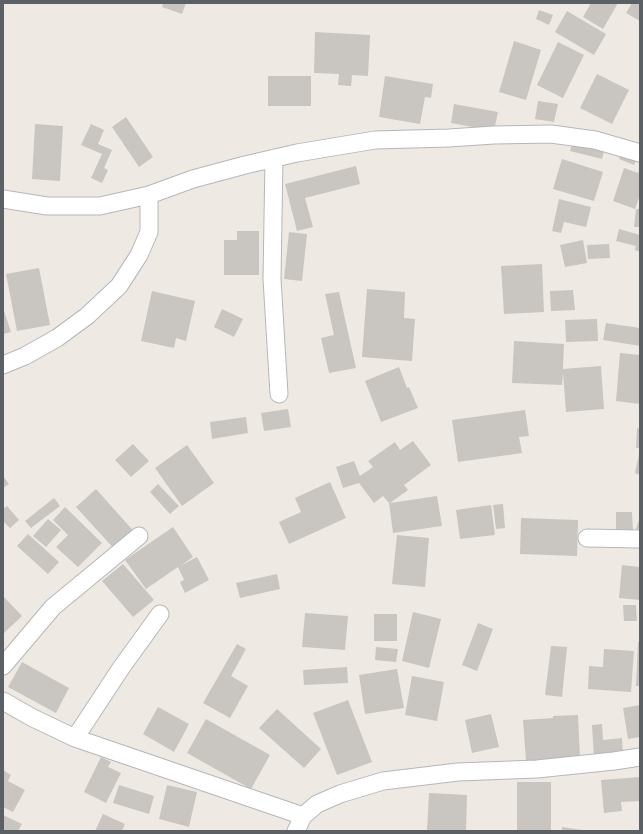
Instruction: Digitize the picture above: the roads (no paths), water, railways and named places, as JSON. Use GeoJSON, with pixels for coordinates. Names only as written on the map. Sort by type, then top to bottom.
{"type":"FeatureCollection","features":[{"type":"Feature","properties":{"kind":"street"},"geometry":{"type":"LineString","coordinates":[[3,199],[47,206],[100,206],[150,196],[193,179],[274,158],[375,140],[551,134],[595,140],[640,153]]}},
{"type":"Feature","properties":{"kind":"street"},"geometry":{"type":"LineString","coordinates":[[274,158],[272,279],[279,394]]}},
{"type":"Feature","properties":{"kind":"street"},"geometry":{"type":"LineString","coordinates":[[3,365],[25,356],[57,338],[86,316],[119,286],[139,255],[149,232],[150,196]]}},
{"type":"Feature","properties":{"kind":"street"},"geometry":{"type":"LineString","coordinates":[[3,666],[53,607],[139,536]]}},
{"type":"Feature","properties":{"kind":"street"},"geometry":{"type":"LineString","coordinates":[[587,538],[640,539]]}},
{"type":"Feature","properties":{"kind":"street"},"geometry":{"type":"LineString","coordinates":[[75,738],[121,668],[160,614]]}},
{"type":"Feature","properties":{"kind":"street"},"geometry":{"type":"LineString","coordinates":[[3,701],[33,718],[75,738],[300,824],[317,804],[340,794],[383,781],[458,772],[537,769],[640,757]]}}]}
